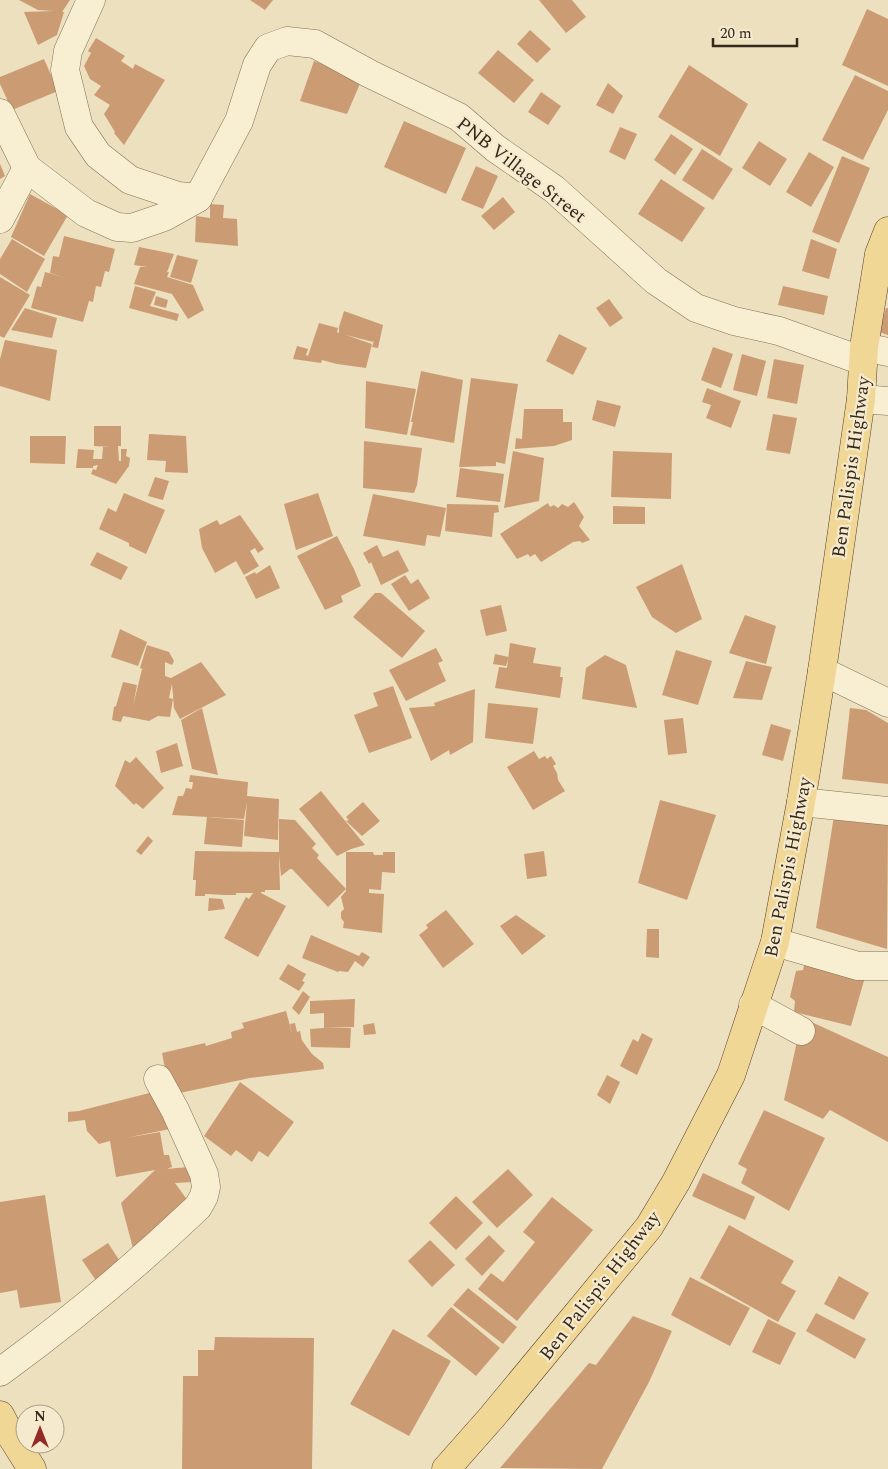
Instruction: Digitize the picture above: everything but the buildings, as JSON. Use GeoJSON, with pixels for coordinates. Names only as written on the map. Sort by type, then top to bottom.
{"type":"FeatureCollection","features":[{"type":"Feature","properties":{"kind":"main road","name":"Ben Palispis Highway"},"geometry":{"type":"LineString","coordinates":[[446,1469],[492,1417],[649,1227],[676,1182],[731,1075],[775,942],[801,802],[822,671],[860,399],[872,353],[879,254],[888,231]]}},
{"type":"Feature","properties":{"kind":"main road"},"geometry":{"type":"LineString","coordinates":[[0,1414],[32,1469]]}},
{"type":"Feature","properties":{"kind":"street"},"geometry":{"type":"LineString","coordinates":[[91,0],[68,51],[65,70],[79,127],[98,155],[130,180],[178,196],[198,198]]}},
{"type":"Feature","properties":{"kind":"street","name":"PNB Village Street"},"geometry":{"type":"LineString","coordinates":[[198,198],[239,122],[257,65],[268,48],[287,41],[315,44],[370,74],[459,117],[496,148],[554,189],[656,281],[696,308],[734,320],[872,353]]}},
{"type":"Feature","properties":{"kind":"street"},"geometry":{"type":"LineString","coordinates":[[0,113],[27,168],[86,213],[117,227],[132,228],[164,217],[198,198]]}},
{"type":"Feature","properties":{"kind":"street"},"geometry":{"type":"LineString","coordinates":[[0,219],[27,168]]}},
{"type":"Feature","properties":{"kind":"street"},"geometry":{"type":"LineString","coordinates":[[860,399],[888,401]]}},
{"type":"Feature","properties":{"kind":"street"},"geometry":{"type":"LineString","coordinates":[[822,671],[888,703]]}},
{"type":"Feature","properties":{"kind":"street"},"geometry":{"type":"LineString","coordinates":[[801,802],[888,812]]}},
{"type":"Feature","properties":{"kind":"street"},"geometry":{"type":"LineString","coordinates":[[775,942],[858,966],[888,966]]}},
{"type":"Feature","properties":{"kind":"street"},"geometry":{"type":"LineString","coordinates":[[753,1005],[801,1031]]}},
{"type":"Feature","properties":{"kind":"street"},"geometry":{"type":"LineString","coordinates":[[0,1372],[51,1335],[125,1272],[198,1207],[204,1196],[206,1187],[204,1174],[175,1110],[158,1079]]}}]}
